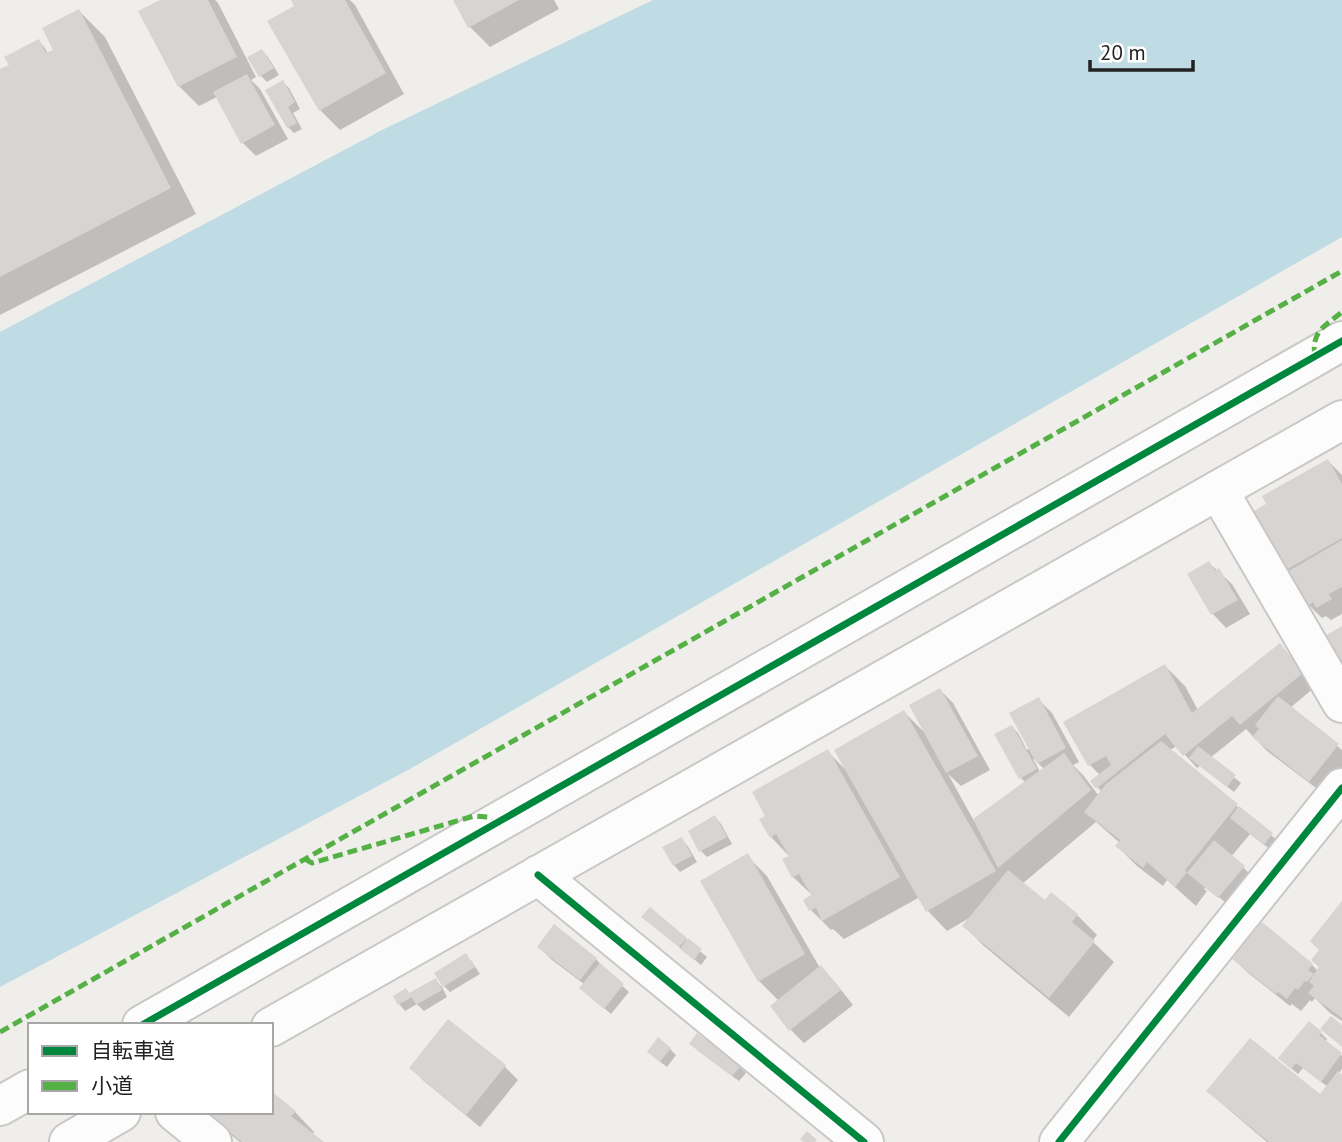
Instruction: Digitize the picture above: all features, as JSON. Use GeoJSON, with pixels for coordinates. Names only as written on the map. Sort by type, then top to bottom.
{"type":"FeatureCollection","features":[{"type":"Feature","properties":{"kind":"street"},"geometry":{"type":"LineString","coordinates":[[146,1023],[1342,341]]}},
{"type":"Feature","properties":{"kind":"street"},"geometry":{"type":"LineString","coordinates":[[273,1026],[1342,420]]}},
{"type":"Feature","properties":{"kind":"street"},"geometry":{"type":"LineString","coordinates":[[1218,490],[1342,703]]}},
{"type":"Feature","properties":{"kind":"street"},"geometry":{"type":"LineString","coordinates":[[1059,1142],[1342,788]]}},
{"type":"Feature","properties":{"kind":"street"},"geometry":{"type":"LineString","coordinates":[[538,875],[864,1142]]}},
{"type":"Feature","properties":{"kind":"street"},"geometry":{"type":"LineString","coordinates":[[0,1105],[28,1090]]}},
{"type":"Feature","properties":{"kind":"street"},"geometry":{"type":"LineString","coordinates":[[69,1142],[118,1114]]}},
{"type":"Feature","properties":{"kind":"street"},"geometry":{"type":"LineString","coordinates":[[177,1114],[212,1142]]}},
{"type":"Feature","properties":{"kind":"water"},"geometry":{"type":"Polygon","coordinates":[[[653,0],[1342,0],[1342,237],[408,770],[0,987],[0,332],[382,130],[653,0]]]}},
{"type":"Feature","properties":{"kind":"building"},"geometry":{"type":"Polygon","coordinates":[[[160,0],[208,0],[237,57],[178,87],[138,11],[160,0]]]}},
{"type":"Feature","properties":{"kind":"building"},"geometry":{"type":"Polygon","coordinates":[[[291,0],[345,0],[386,73],[319,111],[267,21],[294,6],[291,0]]]}},
{"type":"Feature","properties":{"kind":"building"},"geometry":{"type":"Polygon","coordinates":[[[453,0],[519,0],[468,28],[453,0]]]}},
{"type":"Feature","properties":{"kind":"building"},"geometry":{"type":"Polygon","coordinates":[[[79,9],[171,188],[0,277],[0,69],[9,65],[4,57],[39,39],[46,53],[53,50],[42,28],[79,9]]]}},
{"type":"Feature","properties":{"kind":"building"},"geometry":{"type":"Polygon","coordinates":[[[262,49],[274,68],[259,77],[247,57],[262,49]]]}},
{"type":"Feature","properties":{"kind":"building"},"geometry":{"type":"Polygon","coordinates":[[[247,74],[275,125],[241,144],[213,92],[247,74]]]}},
{"type":"Feature","properties":{"kind":"building"},"geometry":{"type":"Polygon","coordinates":[[[283,80],[295,102],[288,107],[297,123],[287,128],[265,90],[283,80]]]}},
{"type":"Feature","properties":{"kind":"building"},"geometry":{"type":"Polygon","coordinates":[[[1328,459],[1342,484],[1342,538],[1286,570],[1252,512],[1266,504],[1262,496],[1328,459]]]}},
{"type":"Feature","properties":{"kind":"building"},"geometry":{"type":"Polygon","coordinates":[[[1342,540],[1342,587],[1329,594],[1332,599],[1316,608],[1313,602],[1308,606],[1287,572],[1342,540]]]}},
{"type":"Feature","properties":{"kind":"building"},"geometry":{"type":"Polygon","coordinates":[[[1209,561],[1215,571],[1219,568],[1238,600],[1211,615],[1187,574],[1209,561]]]}},
{"type":"Feature","properties":{"kind":"building"},"geometry":{"type":"Polygon","coordinates":[[[1342,626],[1342,664],[1325,636],[1342,626]]]}},
{"type":"Feature","properties":{"kind":"building"},"geometry":{"type":"Polygon","coordinates":[[[1280,643],[1303,673],[1240,725],[1232,716],[1183,756],[1165,734],[1096,789],[1090,781],[1111,765],[1106,756],[1088,766],[1063,722],[1165,664],[1192,713],[1280,643]]]}},
{"type":"Feature","properties":{"kind":"building"},"geometry":{"type":"Polygon","coordinates":[[[940,688],[978,756],[946,773],[909,705],[940,688]]]}},
{"type":"Feature","properties":{"kind":"building"},"geometry":{"type":"Polygon","coordinates":[[[1278,696],[1339,744],[1309,782],[1252,737],[1259,729],[1255,725],[1278,696]]]}},
{"type":"Feature","properties":{"kind":"building"},"geometry":{"type":"Polygon","coordinates":[[[1039,697],[1066,748],[1037,764],[1009,713],[1039,697]]]}},
{"type":"Feature","properties":{"kind":"building"},"geometry":{"type":"Polygon","coordinates":[[[904,710],[996,871],[926,912],[834,750],[904,710]]]}},
{"type":"Feature","properties":{"kind":"building"},"geometry":{"type":"Polygon","coordinates":[[[1012,725],[1037,769],[1019,779],[994,734],[1012,725]]]}},
{"type":"Feature","properties":{"kind":"building"},"geometry":{"type":"Polygon","coordinates":[[[1161,741],[1238,804],[1185,870],[1187,872],[1175,887],[1147,862],[1143,868],[1115,846],[1120,840],[1084,812],[1106,784],[1161,741]]]}},
{"type":"Feature","properties":{"kind":"building"},"geometry":{"type":"Polygon","coordinates":[[[1198,746],[1236,775],[1227,787],[1189,758],[1198,746]]]}},
{"type":"Feature","properties":{"kind":"building"},"geometry":{"type":"Polygon","coordinates":[[[828,749],[900,877],[822,921],[816,908],[809,911],[803,900],[811,895],[799,874],[792,878],[782,859],[789,856],[776,834],[770,838],[759,819],[765,816],[752,792],[828,749]]]}},
{"type":"Feature","properties":{"kind":"building"},"geometry":{"type":"Polygon","coordinates":[[[1064,753],[1091,790],[998,868],[973,819],[1064,753]]]}},
{"type":"Feature","properties":{"kind":"building"},"geometry":{"type":"Polygon","coordinates":[[[1239,806],[1273,833],[1264,845],[1230,818],[1239,806]]]}},
{"type":"Feature","properties":{"kind":"building"},"geometry":{"type":"Polygon","coordinates":[[[715,815],[727,837],[699,852],[688,831],[715,815]]]}},
{"type":"Feature","properties":{"kind":"building"},"geometry":{"type":"Polygon","coordinates":[[[682,837],[692,856],[673,866],[662,847],[682,837]]]}},
{"type":"Feature","properties":{"kind":"building"},"geometry":{"type":"Polygon","coordinates":[[[1214,840],[1245,866],[1218,898],[1187,873],[1214,840]]]}},
{"type":"Feature","properties":{"kind":"building"},"geometry":{"type":"Polygon","coordinates":[[[748,853],[805,954],[758,982],[700,881],[748,853]]]}},
{"type":"Feature","properties":{"kind":"building"},"geometry":{"type":"Polygon","coordinates":[[[1008,870],[1045,900],[1051,892],[1078,914],[1072,922],[1095,941],[1049,998],[962,926],[1008,870]]]}},
{"type":"Feature","properties":{"kind":"building"},"geometry":{"type":"Polygon","coordinates":[[[1342,901],[1342,1018],[1308,993],[1314,986],[1309,982],[1319,967],[1311,960],[1319,950],[1310,941],[1342,901]]]}},
{"type":"Feature","properties":{"kind":"building"},"geometry":{"type":"Polygon","coordinates":[[[650,907],[687,938],[679,947],[641,917],[650,907]]]}},
{"type":"Feature","properties":{"kind":"building"},"geometry":{"type":"Polygon","coordinates":[[[1262,922],[1313,964],[1308,970],[1314,974],[1298,990],[1295,988],[1287,999],[1278,992],[1276,994],[1232,959],[1262,922]]]}},
{"type":"Feature","properties":{"kind":"building"},"geometry":{"type":"Polygon","coordinates":[[[554,924],[597,958],[580,980],[537,947],[554,924]]]}},
{"type":"Feature","properties":{"kind":"building"},"geometry":{"type":"Polygon","coordinates":[[[688,938],[702,949],[694,960],[680,949],[688,938]]]}},
{"type":"Feature","properties":{"kind":"building"},"geometry":{"type":"Polygon","coordinates":[[[466,953],[475,967],[443,987],[434,973],[466,953]]]}},
{"type":"Feature","properties":{"kind":"building"},"geometry":{"type":"Polygon","coordinates":[[[600,963],[624,984],[604,1009],[579,988],[600,963]]]}},
{"type":"Feature","properties":{"kind":"building"},"geometry":{"type":"Polygon","coordinates":[[[821,965],[841,990],[789,1031],[770,1006],[821,965]]]}},
{"type":"Feature","properties":{"kind":"building"},"geometry":{"type":"Polygon","coordinates":[[[436,978],[442,990],[416,1005],[412,997],[398,1005],[393,996],[406,988],[409,993],[436,978]]]}},
{"type":"Feature","properties":{"kind":"building"},"geometry":{"type":"Polygon","coordinates":[[[1331,1016],[1342,1025],[1342,1047],[1320,1029],[1331,1016]]]}},
{"type":"Feature","properties":{"kind":"building"},"geometry":{"type":"Polygon","coordinates":[[[448,1019],[506,1065],[466,1115],[409,1068],[448,1019]]]}},
{"type":"Feature","properties":{"kind":"building"},"geometry":{"type":"Polygon","coordinates":[[[1309,1021],[1322,1032],[1319,1035],[1342,1053],[1321,1082],[1296,1063],[1291,1069],[1278,1058],[1309,1021]]]}},
{"type":"Feature","properties":{"kind":"building"},"geometry":{"type":"Polygon","coordinates":[[[697,1033],[741,1066],[732,1076],[689,1044],[697,1033]]]}},
{"type":"Feature","properties":{"kind":"building"},"geometry":{"type":"Polygon","coordinates":[[[658,1037],[671,1048],[660,1062],[647,1052],[658,1037]]]}},
{"type":"Feature","properties":{"kind":"building"},"geometry":{"type":"Polygon","coordinates":[[[1250,1038],[1320,1094],[1338,1071],[1342,1075],[1342,1142],[1269,1142],[1206,1091],[1250,1038]]]}},
{"type":"Feature","properties":{"kind":"building"},"geometry":{"type":"Polygon","coordinates":[[[273,1093],[296,1111],[291,1116],[324,1142],[242,1142],[207,1114],[273,1114],[273,1093]]]}},
{"type":"Feature","properties":{"kind":"building"},"geometry":{"type":"Polygon","coordinates":[[[807,1131],[817,1140],[815,1142],[803,1142],[800,1139],[807,1131]]]}},
{"type":"Feature","properties":{"kind":"marked path"},"geometry":{"type":"LineString","coordinates":[[0,1032],[1342,271]]}},
{"type":"Feature","properties":{"kind":"marked path"},"geometry":{"type":"LineString","coordinates":[[1315,357],[1317,335],[1342,312]]}},
{"type":"Feature","properties":{"kind":"marked path"},"geometry":{"type":"LineString","coordinates":[[305,859],[312,863],[474,816],[488,817],[494,824]]}},
{"type":"Feature","properties":{"kind":"cycle path"},"geometry":{"type":"LineString","coordinates":[[146,1023],[1342,341]]}},
{"type":"Feature","properties":{"kind":"cycle path"},"geometry":{"type":"LineString","coordinates":[[1059,1142],[1342,788]]}},
{"type":"Feature","properties":{"kind":"cycle path"},"geometry":{"type":"LineString","coordinates":[[538,875],[864,1142]]}}]}
